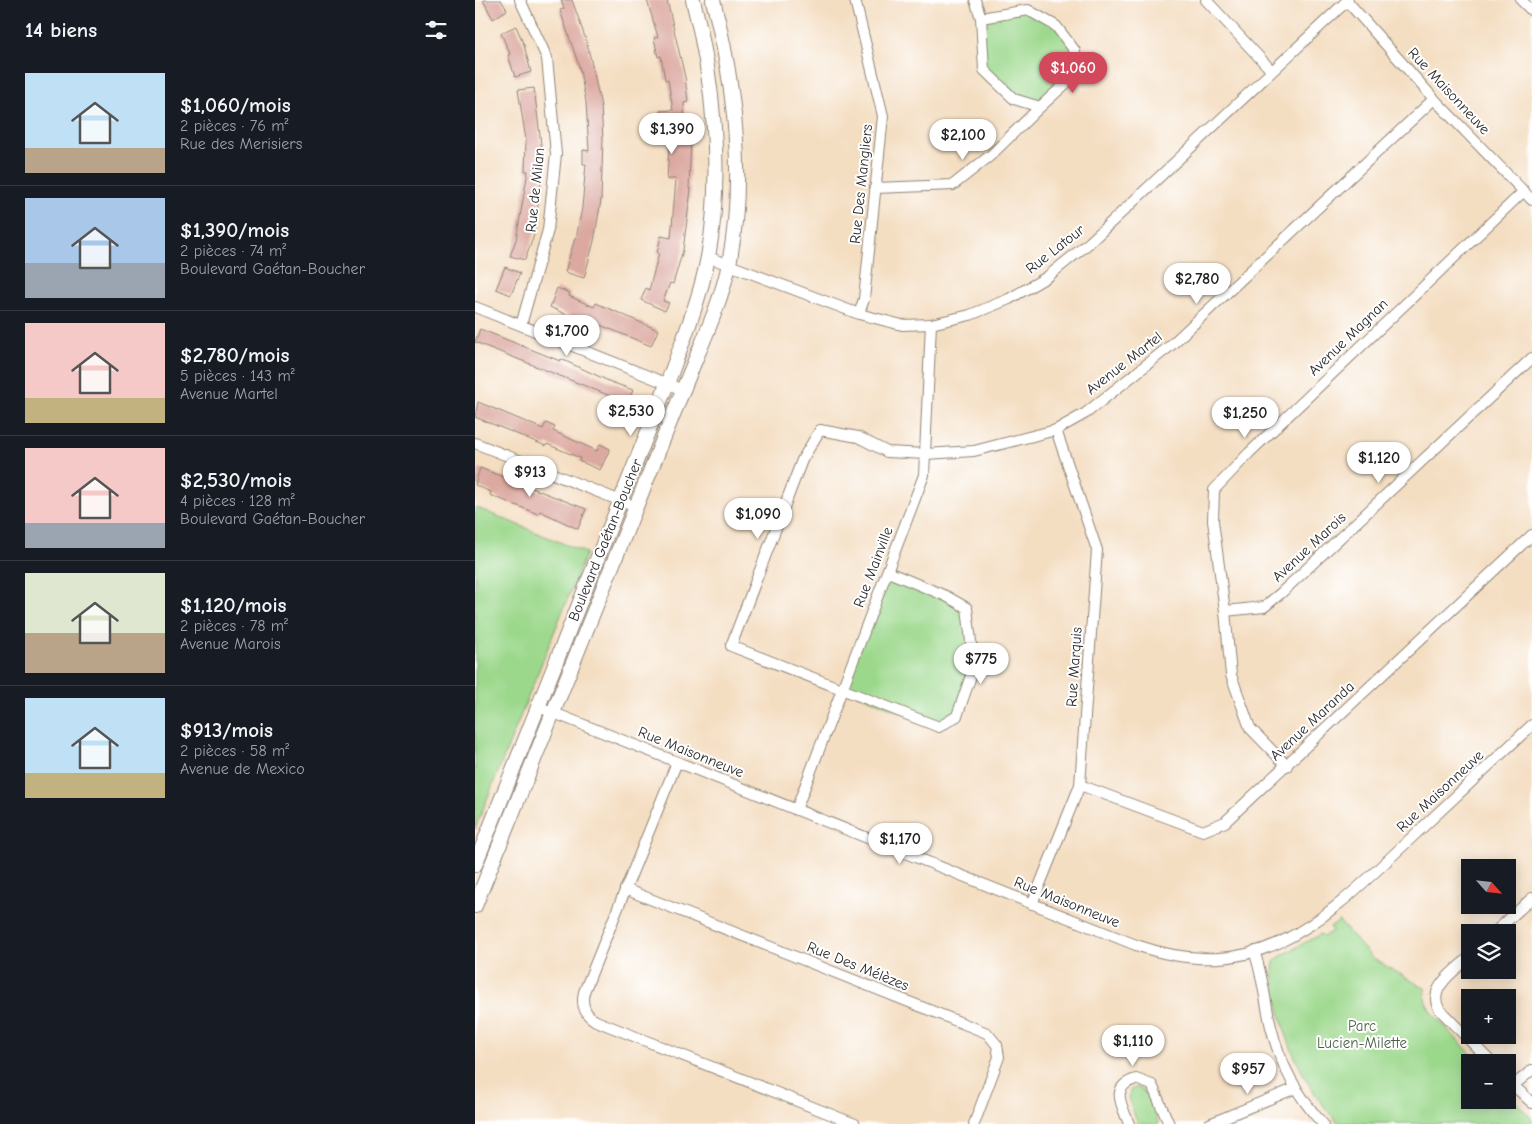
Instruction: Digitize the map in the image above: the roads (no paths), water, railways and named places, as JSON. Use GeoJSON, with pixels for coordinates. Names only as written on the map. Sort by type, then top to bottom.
{"type":"FeatureCollection","features":[{"type":"Feature","properties":{"kind":"street","name":"Rue de Milan"},"geometry":{"type":"LineString","coordinates":[[520,0],[547,58],[556,154],[548,230],[521,325]]}},
{"type":"Feature","properties":{"kind":"street","name":"Boulevard Gaétan-Boucher"},"geometry":{"type":"LineString","coordinates":[[475,865],[667,384],[693,312],[708,257],[713,212],[715,133],[705,46],[693,0]]}},
{"type":"Feature","properties":{"kind":"street","name":"Boulevard Gaétan-Boucher"},"geometry":{"type":"LineString","coordinates":[[475,906],[683,390],[729,265],[738,167],[734,102],[723,40],[713,0]]}},
{"type":"Feature","properties":{"kind":"street","name":"Rue Des Mangliers"},"geometry":{"type":"LineString","coordinates":[[855,0],[883,116],[864,299],[859,314]]}},
{"type":"Feature","properties":{"kind":"street"},"geometry":{"type":"LineString","coordinates":[[975,0],[981,18],[984,70],[1014,99],[1040,107]]}},
{"type":"Feature","properties":{"kind":"street"},"geometry":{"type":"LineString","coordinates":[[1207,0],[1271,70]]}},
{"type":"Feature","properties":{"kind":"street","name":"Rue Latour"},"geometry":{"type":"LineString","coordinates":[[708,257],[859,314],[902,325],[931,324],[970,315],[1009,299],[1047,277],[1089,242],[1347,0]]}},
{"type":"Feature","properties":{"kind":"street","name":"Rue Maisonneuve"},"geometry":{"type":"LineString","coordinates":[[1347,0],[1434,99],[1532,200]]}},
{"type":"Feature","properties":{"kind":"street"},"geometry":{"type":"LineString","coordinates":[[875,188],[953,185],[991,155],[1074,76],[1075,51],[1056,26],[1028,10],[981,18]]}},
{"type":"Feature","properties":{"kind":"street","name":"Avenue Martel"},"geometry":{"type":"LineString","coordinates":[[844,689],[731,646],[802,460],[821,430],[858,437],[887,452],[925,454],[974,451],[1056,430],[1085,413],[1170,346],[1434,99]]}},
{"type":"Feature","properties":{"kind":"street","name":"Avenue Magnan"},"geometry":{"type":"LineString","coordinates":[[1287,766],[1250,728],[1231,675],[1213,521],[1214,490],[1249,453],[1523,191]]}},
{"type":"Feature","properties":{"kind":"street"},"geometry":{"type":"LineString","coordinates":[[475,307],[683,390]]}},
{"type":"Feature","properties":{"kind":"street","name":"Rue Mainville"},"geometry":{"type":"LineString","coordinates":[[796,810],[844,689],[924,475],[931,324]]}},
{"type":"Feature","properties":{"kind":"street","name":"Avenue Marois"},"geometry":{"type":"LineString","coordinates":[[1225,611],[1264,608],[1532,358]]}},
{"type":"Feature","properties":{"kind":"street","name":"Rue Marquis"},"geometry":{"type":"LineString","coordinates":[[1032,904],[1080,784],[1097,550],[1056,430]]}},
{"type":"Feature","properties":{"kind":"street"},"geometry":{"type":"LineString","coordinates":[[475,442],[636,507]]}},
{"type":"Feature","properties":{"kind":"street","name":"Avenue Maranda"},"geometry":{"type":"LineString","coordinates":[[1080,784],[1203,831],[1225,822],[1532,535]]}},
{"type":"Feature","properties":{"kind":"street"},"geometry":{"type":"LineString","coordinates":[[844,689],[939,727],[957,716],[974,667],[967,608],[946,596],[888,572]]}},
{"type":"Feature","properties":{"kind":"street","name":"Rue Maisonneuve"},"geometry":{"type":"LineString","coordinates":[[539,707],[1136,945],[1167,954],[1214,958],[1254,952],[1294,937],[1326,915],[1532,725]]}},
{"type":"Feature","properties":{"kind":"street"},"geometry":{"type":"LineString","coordinates":[[677,762],[584,992],[583,1008],[590,1017],[855,1124]]}},
{"type":"Feature","properties":{"kind":"street","name":"Rue Des Mélèzes"},"geometry":{"type":"LineString","coordinates":[[625,889],[987,1033],[997,1045],[999,1057],[974,1124]]}},
{"type":"Feature","properties":{"kind":"street"},"geometry":{"type":"LineString","coordinates":[[1504,924],[1532,898]]}},
{"type":"Feature","properties":{"kind":"street"},"geometry":{"type":"LineString","coordinates":[[1254,952],[1274,1037],[1285,1067],[1296,1088],[1323,1124]]}},
{"type":"Feature","properties":{"kind":"street"},"geometry":{"type":"LineString","coordinates":[[1461,965],[1439,987],[1435,1000],[1440,1010],[1483,1054]]}},
{"type":"Feature","properties":{"kind":"street"},"geometry":{"type":"LineString","coordinates":[[1516,1079],[1532,1070]]}},
{"type":"Feature","properties":{"kind":"street"},"geometry":{"type":"LineString","coordinates":[[1129,1124],[1119,1098],[1125,1084],[1136,1079],[1152,1085],[1169,1124]]}},
{"type":"Feature","properties":{"kind":"street"},"geometry":{"type":"LineString","coordinates":[[1516,1087],[1532,1103]]}},
{"type":"Feature","properties":{"kind":"street"},"geometry":{"type":"LineString","coordinates":[[1209,1124],[1296,1088]]}},
{"type":"Feature","properties":{"kind":"park label","name":"Parc Lucien-Milette"},"geometry":{"type":"Point","coordinates":[1362,1034]}}]}
